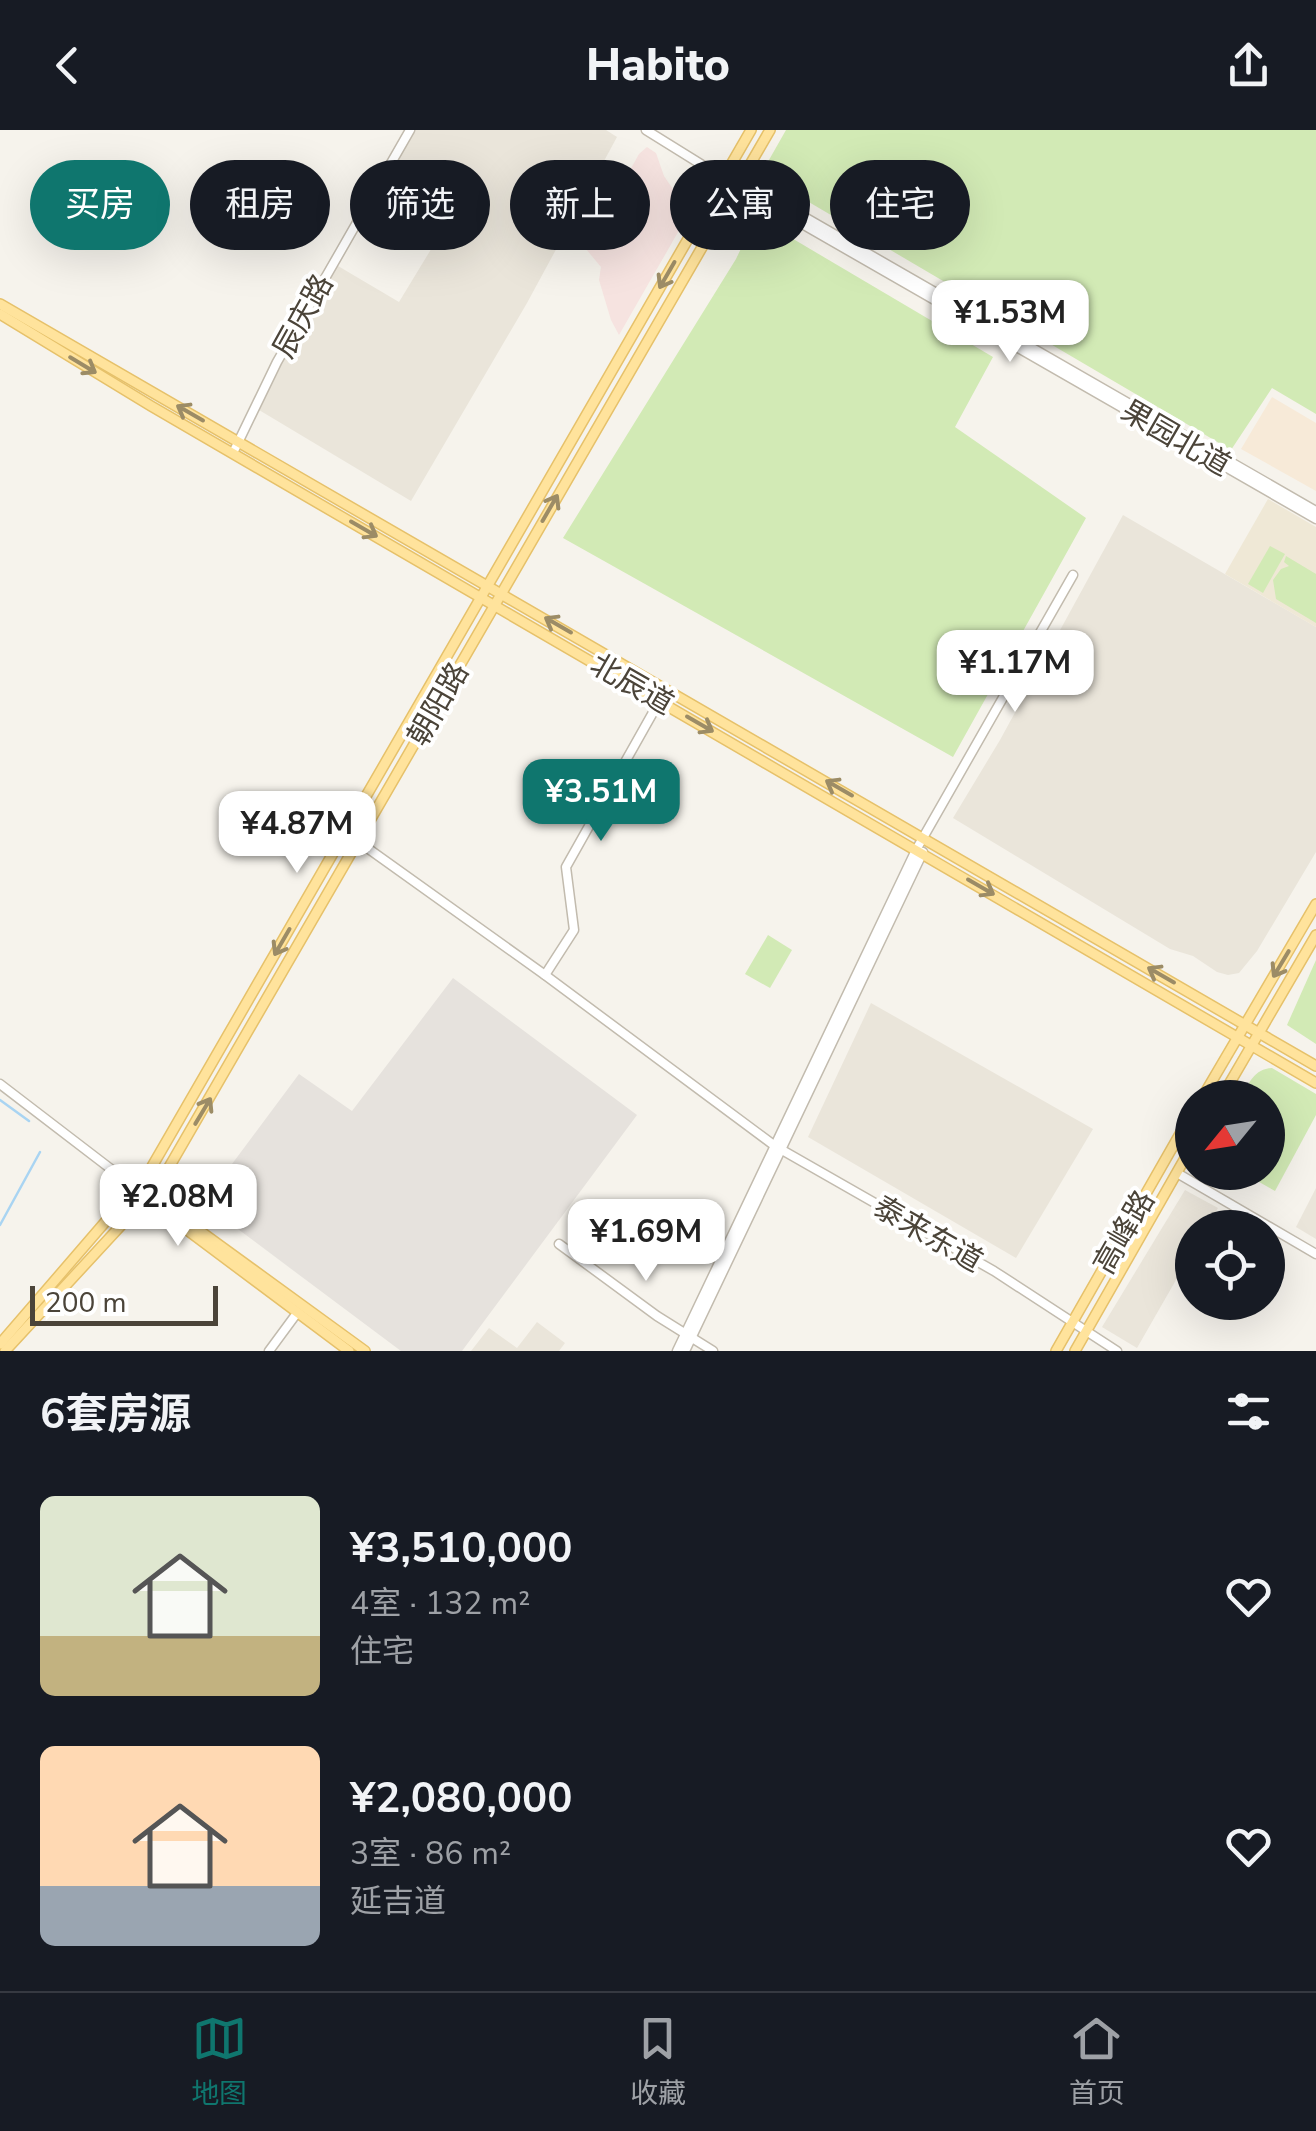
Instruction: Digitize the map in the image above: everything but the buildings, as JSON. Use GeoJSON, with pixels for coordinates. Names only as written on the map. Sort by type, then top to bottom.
{"type":"FeatureCollection","features":[{"type":"Feature","properties":{"kind":"main road","name":"朝阳路"},"geometry":{"type":"LineString","coordinates":[[734,160],[751,130]]}},
{"type":"Feature","properties":{"kind":"main road","name":"朝阳路"},"geometry":{"type":"LineString","coordinates":[[752,160],[770,130]]}},
{"type":"Feature","properties":{"kind":"main road","name":"朝阳路"},"geometry":{"type":"LineString","coordinates":[[0,1344],[137,1188],[158,1158],[681,250]]}},
{"type":"Feature","properties":{"kind":"main road","name":"朝阳路"},"geometry":{"type":"LineString","coordinates":[[6,1351],[147,1196],[210,1100],[699,250]]}},
{"type":"Feature","properties":{"kind":"main road"},"geometry":{"type":"LineString","coordinates":[[0,296],[27,325]]}},
{"type":"Feature","properties":{"kind":"main road","name":"北辰道"},"geometry":{"type":"LineString","coordinates":[[0,304],[27,325],[231,452],[1316,1083]]}},
{"type":"Feature","properties":{"kind":"main road","name":"北辰道"},"geometry":{"type":"LineString","coordinates":[[0,314],[236,439],[1316,1066]]}},
{"type":"Feature","properties":{"kind":"main road"},"geometry":{"type":"LineString","coordinates":[[0,322],[27,325]]}},
{"type":"Feature","properties":{"kind":"main road"},"geometry":{"type":"LineString","coordinates":[[1213,1080],[1316,904]]}},
{"type":"Feature","properties":{"kind":"main road"},"geometry":{"type":"LineString","coordinates":[[1232,1080],[1316,935]]}},
{"type":"Feature","properties":{"kind":"main road","name":"高峰路"},"geometry":{"type":"LineString","coordinates":[[1056,1351],[1175,1143]]}},
{"type":"Feature","properties":{"kind":"main road","name":"高峰路"},"geometry":{"type":"LineString","coordinates":[[1074,1351],[1175,1175]]}},
{"type":"Feature","properties":{"kind":"main road"},"geometry":{"type":"LineString","coordinates":[[137,1188],[349,1351]]}},
{"type":"Feature","properties":{"kind":"main road"},"geometry":{"type":"LineString","coordinates":[[147,1196],[365,1351]]}},
{"type":"Feature","properties":{"kind":"street","name":"辰庆路"},"geometry":{"type":"LineString","coordinates":[[231,452],[277,362],[408,130]]}},
{"type":"Feature","properties":{"kind":"street","name":"果园北道"},"geometry":{"type":"LineString","coordinates":[[646,130],[699,160]]}},
{"type":"Feature","properties":{"kind":"street","name":"果园北道"},"geometry":{"type":"LineString","coordinates":[[810,224],[1316,515]]}},
{"type":"Feature","properties":{"kind":"street"},"geometry":{"type":"LineString","coordinates":[[685,1351],[924,837],[1073,574]]}},
{"type":"Feature","properties":{"kind":"street"},"geometry":{"type":"LineString","coordinates":[[545,975],[574,930],[566,866],[660,700]]}},
{"type":"Feature","properties":{"kind":"street","name":"泰来东道"},"geometry":{"type":"LineString","coordinates":[[345,832],[778,1148],[1074,1320],[1117,1351]]}},
{"type":"Feature","properties":{"kind":"street"},"geometry":{"type":"LineString","coordinates":[[0,1084],[137,1188]]}},
{"type":"Feature","properties":{"kind":"street"},"geometry":{"type":"LineString","coordinates":[[1205,1190],[1316,1254]]}},
{"type":"Feature","properties":{"kind":"street"},"geometry":{"type":"LineString","coordinates":[[559,1244],[657,1316],[713,1351]]}},
{"type":"Feature","properties":{"kind":"street"},"geometry":{"type":"LineString","coordinates":[[269,1351],[297,1313]]}},
{"type":"Feature","properties":{"kind":"street"},"geometry":{"type":"LineString","coordinates":[[677,1351],[690,1335]]}},
{"type":"Feature","properties":{"kind":"shaded area"},"geometry":{"type":"Polygon","coordinates":[[[410,130],[606,130],[617,137],[605,160],[510,160],[510,250],[556,250],[411,501],[254,407],[333,263],[399,302],[431,250],[490,250],[490,160],[392,160],[410,130]]]}},
{"type":"Feature","properties":{"kind":"shaded area"},"geometry":{"type":"Polygon","coordinates":[[[647,147],[656,153],[670,185],[670,246],[619,335],[599,280],[601,267],[587,250],[650,250],[650,160],[636,160],[647,147]]]}},
{"type":"Feature","properties":{"kind":"shaded area"},"geometry":{"type":"Polygon","coordinates":[[[1272,397],[1316,423],[1316,491],[1241,449],[1272,397]]]}},
{"type":"Feature","properties":{"kind":"shaded area"},"geometry":{"type":"Polygon","coordinates":[[[1268,499],[1316,527],[1316,627],[1225,574],[1268,499]]]}},
{"type":"Feature","properties":{"kind":"shaded area"},"geometry":{"type":"Polygon","coordinates":[[[1123,515],[1316,627],[1316,852],[1257,951],[1239,973],[1217,972],[1193,956],[1170,949],[953,818],[1123,515]]]}},
{"type":"Feature","properties":{"kind":"shaded area"},"geometry":{"type":"Polygon","coordinates":[[[453,978],[637,1115],[462,1351],[401,1351],[203,1203],[299,1074],[352,1111],[453,978]]]}},
{"type":"Feature","properties":{"kind":"shaded area"},"geometry":{"type":"Polygon","coordinates":[[[871,1003],[1093,1129],[1016,1258],[808,1137],[871,1003]]]}},
{"type":"Feature","properties":{"kind":"shaded area"},"geometry":{"type":"Polygon","coordinates":[[[1316,1188],[1316,1239],[1296,1227],[1316,1188]]]}},
{"type":"Feature","properties":{"kind":"shaded area"},"geometry":{"type":"Polygon","coordinates":[[[1185,1190],[1218,1208],[1175,1210],[1175,1282],[1137,1348],[1102,1327],[1185,1190]]]}},
{"type":"Feature","properties":{"kind":"shaded area"},"geometry":{"type":"Polygon","coordinates":[[[537,1322],[565,1343],[559,1351],[471,1351],[489,1328],[517,1348],[537,1322]]]}},
{"type":"Feature","properties":{"kind":"green space"},"geometry":{"type":"Polygon","coordinates":[[[786,130],[1316,130],[1316,414],[1272,388],[1231,450],[890,250],[970,250],[970,160],[830,160],[830,215],[810,203],[810,160],[769,160],[786,130]]]}},
{"type":"Feature","properties":{"kind":"green space"},"geometry":{"type":"Polygon","coordinates":[[[810,249],[993,357],[955,427],[1086,518],[953,757],[563,538],[740,250],[810,249]]]}},
{"type":"Feature","properties":{"kind":"green space"},"geometry":{"type":"Polygon","coordinates":[[[1270,546],[1285,554],[1263,593],[1248,584],[1270,546]]]}},
{"type":"Feature","properties":{"kind":"green space"},"geometry":{"type":"Polygon","coordinates":[[[1286,556],[1316,574],[1316,623],[1276,599],[1273,580],[1281,569],[1289,566],[1284,562],[1286,556]]]}},
{"type":"Feature","properties":{"kind":"green space"},"geometry":{"type":"Polygon","coordinates":[[[768,935],[792,950],[770,988],[745,974],[768,935]]]}},
{"type":"Feature","properties":{"kind":"green space"},"geometry":{"type":"Polygon","coordinates":[[[1316,960],[1316,1044],[1287,1025],[1316,960]]]}},
{"type":"Feature","properties":{"kind":"green space"},"geometry":{"type":"Polygon","coordinates":[[[1272,1068],[1316,1094],[1316,1115],[1285,1172],[1285,1080],[1252,1080],[1272,1068]]]}},
{"type":"Feature","properties":{"kind":"waterway"},"geometry":{"type":"LineString","coordinates":[[0,1100],[29,1121]]}},
{"type":"Feature","properties":{"kind":"waterway"},"geometry":{"type":"LineString","coordinates":[[0,1225],[40,1152]]}}]}
